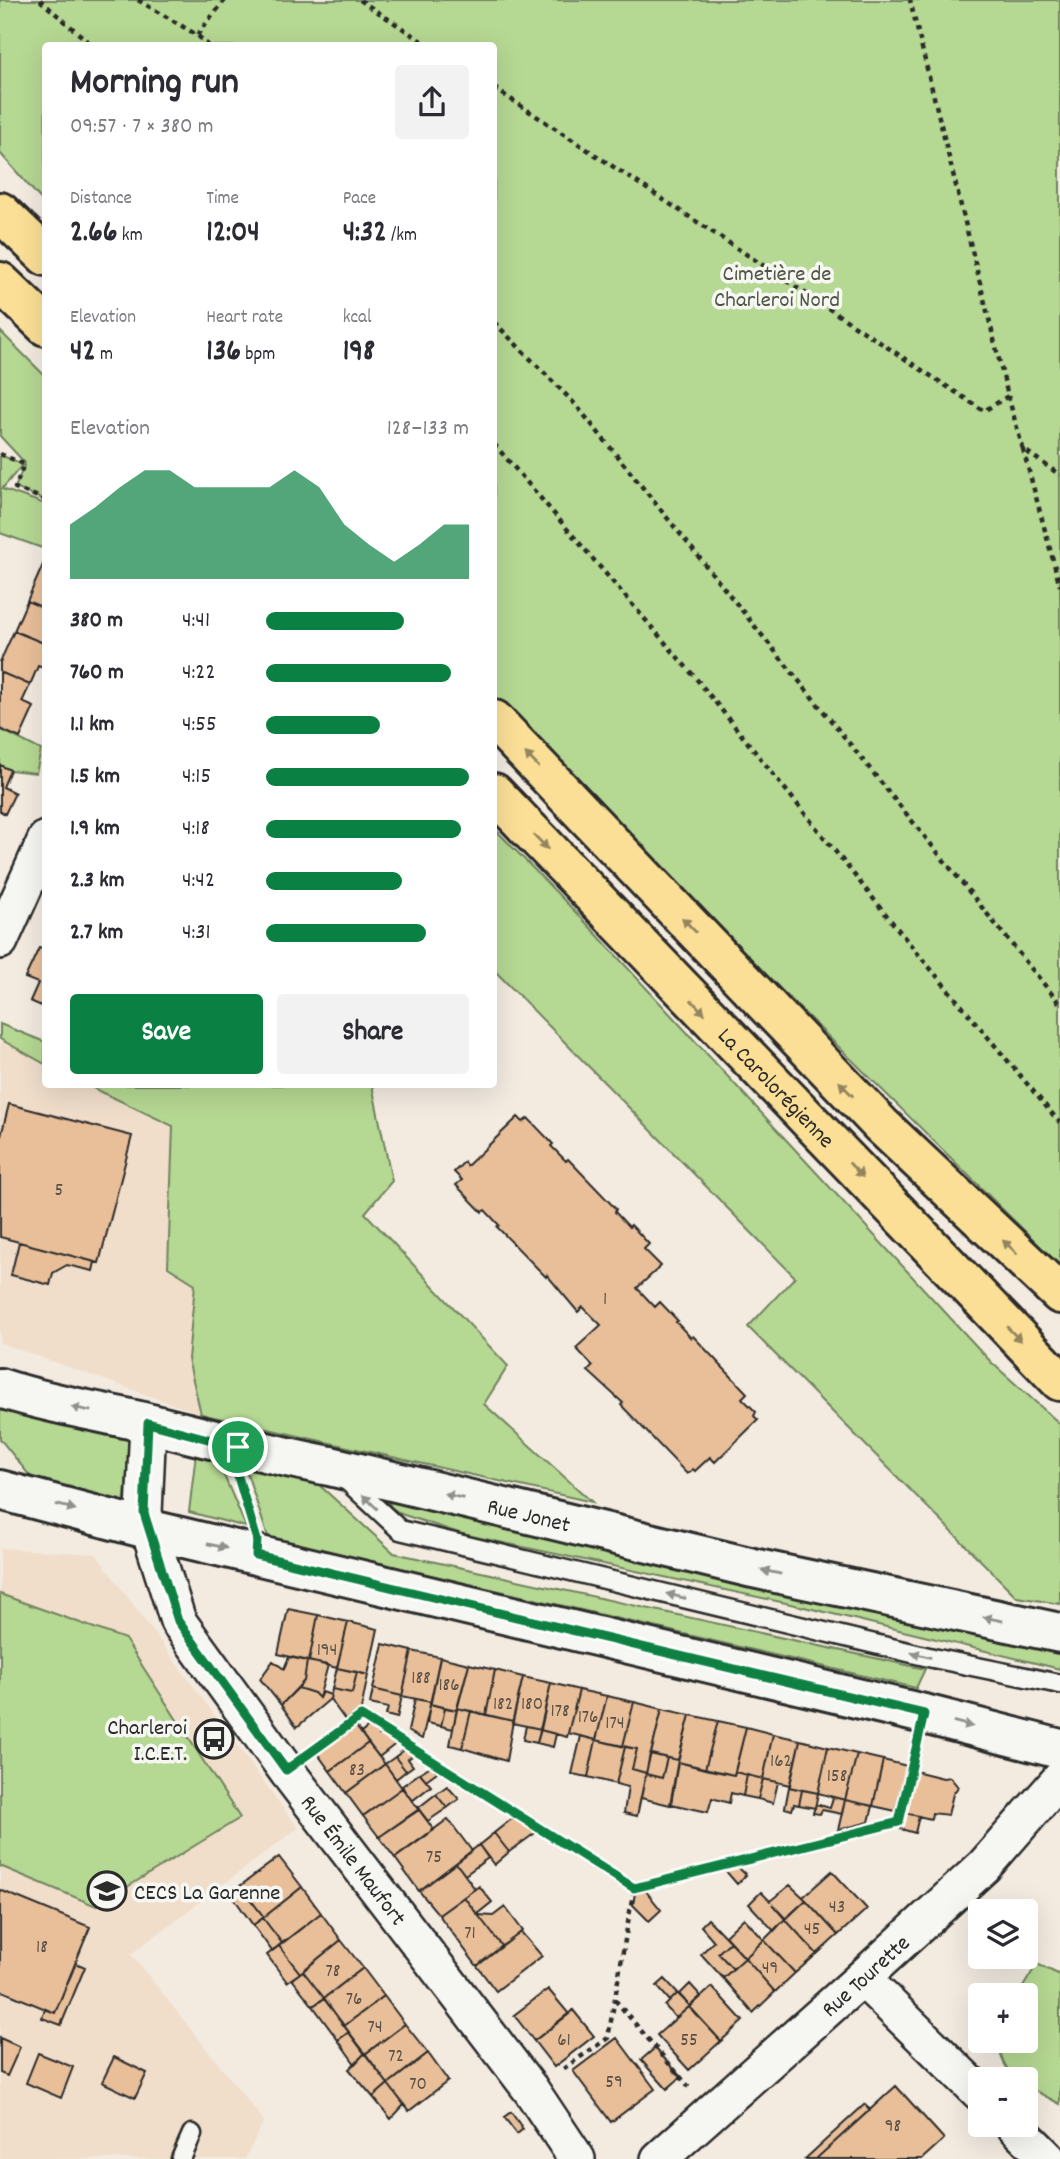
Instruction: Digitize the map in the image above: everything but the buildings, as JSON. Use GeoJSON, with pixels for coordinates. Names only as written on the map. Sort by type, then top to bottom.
{"type":"FeatureCollection","features":[{"type":"Feature","properties":{"kind":"highway"},"geometry":{"type":"LineString","coordinates":[[0,212],[42,252]]}},
{"type":"Feature","properties":{"kind":"highway"},"geometry":{"type":"LineString","coordinates":[[0,282],[42,322]]}},
{"type":"Feature","properties":{"kind":"highway"},"geometry":{"type":"LineString","coordinates":[[497,723],[881,1125],[1060,1294]]}},
{"type":"Feature","properties":{"kind":"highway","name":"La Carolorégienne"},"geometry":{"type":"LineString","coordinates":[[497,796],[1060,1381]]}},
{"type":"Feature","properties":{"kind":"street"},"geometry":{"type":"LineString","coordinates":[[0,941],[42,848]]}},
{"type":"Feature","properties":{"kind":"street","name":"Rue Jonet"},"geometry":{"type":"LineString","coordinates":[[0,1388],[23,1396],[148,1423],[238,1447],[330,1466],[753,1568],[1060,1633]]}},
{"type":"Feature","properties":{"kind":"street","name":"Rue Émile Maufort"},"geometry":{"type":"LineString","coordinates":[[148,1423],[144,1513],[178,1621],[286,1770],[531,2090],[577,2159]]}},
{"type":"Feature","properties":{"kind":"street"},"geometry":{"type":"LineString","coordinates":[[3,1487],[151,1530],[924,1714],[1060,1749]]}},
{"type":"Feature","properties":{"kind":"street","name":"Rue Tourette"},"geometry":{"type":"LineString","coordinates":[[659,2159],[984,1866],[1060,1779]]}},
{"type":"Feature","properties":{"kind":"street"},"geometry":{"type":"LineString","coordinates":[[862,1978],[968,2081]]}},
{"type":"Feature","properties":{"kind":"street"},"geometry":{"type":"LineString","coordinates":[[1026,2137],[1048,2159]]}},
{"type":"Feature","properties":{"kind":"lane"},"geometry":{"type":"LineString","coordinates":[[330,1466],[400,1530],[933,1658],[1060,1684]]}},
{"type":"Feature","properties":{"kind":"lane"},"geometry":{"type":"LineString","coordinates":[[181,2159],[192,2134]]}},
{"type":"Feature","properties":{"kind":"path"},"geometry":{"type":"LineString","coordinates":[[40,0],[88,42]]}},
{"type":"Feature","properties":{"kind":"path"},"geometry":{"type":"LineString","coordinates":[[138,0],[205,42]]}},
{"type":"Feature","properties":{"kind":"path"},"geometry":{"type":"LineString","coordinates":[[197,35],[225,0]]}},
{"type":"Feature","properties":{"kind":"path"},"geometry":{"type":"LineString","coordinates":[[360,0],[423,42]]}},
{"type":"Feature","properties":{"kind":"path"},"geometry":{"type":"LineString","coordinates":[[910,0],[1008,396],[1060,586]]}},
{"type":"Feature","properties":{"kind":"path"},"geometry":{"type":"LineString","coordinates":[[497,90],[984,411],[1008,396]]}},
{"type":"Feature","properties":{"kind":"path"},"geometry":{"type":"LineString","coordinates":[[497,325],[576,405],[1060,1004]]}},
{"type":"Feature","properties":{"kind":"path"},"geometry":{"type":"LineString","coordinates":[[497,447],[699,682],[909,943],[1060,1123]]}},
{"type":"Feature","properties":{"kind":"path"},"geometry":{"type":"LineString","coordinates":[[1023,449],[1060,475]]}},
{"type":"Feature","properties":{"kind":"path"},"geometry":{"type":"LineString","coordinates":[[0,454],[24,464],[15,488],[42,498]]}},
{"type":"Feature","properties":{"kind":"path"},"geometry":{"type":"LineString","coordinates":[[238,1447],[233,1460],[257,1540],[256,1555]]}},
{"type":"Feature","properties":{"kind":"path"},"geometry":{"type":"LineString","coordinates":[[286,1770],[361,1716],[634,1888],[899,1822],[924,1714]]}},
{"type":"Feature","properties":{"kind":"path"},"geometry":{"type":"LineString","coordinates":[[531,2090],[608,2038],[634,1888]]}},
{"type":"Feature","properties":{"kind":"path"},"geometry":{"type":"LineString","coordinates":[[614,2000],[711,2113]]}},
{"type":"Feature","properties":{"kind":"shaded area"},"geometry":{"type":"Polygon","coordinates":[[[0,1039],[42,1062],[42,1088],[93,1088],[173,1126],[168,1267],[195,1283],[188,1359],[201,1414],[0,1343],[0,1039]]]}},
{"type":"Feature","properties":{"kind":"shaded area","name":"CECS La Garenne"},"geometry":{"type":"Polygon","coordinates":[[[0,1548],[96,1554],[298,1828],[131,1954],[264,2121],[245,2159],[0,2159],[0,1548]]]}},
{"type":"Feature","properties":{"kind":"green space","name":"Cimetière de Charleroi Nord"},"geometry":{"type":"Polygon","coordinates":[[[0,0],[1060,0],[1060,1266],[540,751],[497,702],[497,42],[42,42],[42,201],[0,153],[0,0]]]}},
{"type":"Feature","properties":{"kind":"green space"},"geometry":{"type":"Polygon","coordinates":[[[0,331],[42,373],[42,499],[15,488],[25,463],[0,436],[0,331]]]}},
{"type":"Feature","properties":{"kind":"green space"},"geometry":{"type":"Polygon","coordinates":[[[0,455],[23,464],[2,489],[42,503],[42,548],[0,533],[0,455]]]}},
{"type":"Feature","properties":{"kind":"green space"},"geometry":{"type":"Polygon","coordinates":[[[0,729],[41,750],[36,773],[0,766],[0,729]]]}},
{"type":"Feature","properties":{"kind":"green space"},"geometry":{"type":"Polygon","coordinates":[[[497,831],[589,926],[991,1362],[1060,1424],[1060,1604],[1017,1597],[748,1327],[795,1277],[497,973],[497,831]]]}},
{"type":"Feature","properties":{"kind":"green space"},"geometry":{"type":"Polygon","coordinates":[[[0,1024],[42,1041],[42,1062],[0,1039],[0,1024]]]}},
{"type":"Feature","properties":{"kind":"green space"},"geometry":{"type":"Polygon","coordinates":[[[93,1088],[373,1088],[392,1181],[365,1213],[508,1366],[484,1404],[592,1502],[201,1414],[188,1359],[195,1284],[168,1267],[173,1126],[93,1088]]]}},
{"type":"Feature","properties":{"kind":"green space"},"geometry":{"type":"Polygon","coordinates":[[[0,1406],[130,1437],[124,1508],[38,1486],[0,1439],[0,1406]]]}},
{"type":"Feature","properties":{"kind":"green space"},"geometry":{"type":"Polygon","coordinates":[[[196,1453],[217,1459],[246,1527],[189,1512],[196,1453]]]}},
{"type":"Feature","properties":{"kind":"green space"},"geometry":{"type":"Polygon","coordinates":[[[245,1467],[318,1484],[394,1553],[925,1669],[916,1688],[268,1537],[245,1467]]]}},
{"type":"Feature","properties":{"kind":"green space"},"geometry":{"type":"Polygon","coordinates":[[[386,1497],[634,1547],[968,1635],[1060,1651],[1060,1669],[800,1606],[462,1534],[401,1514],[391,1507],[386,1497]]]}},
{"type":"Feature","properties":{"kind":"green space"},"geometry":{"type":"Polygon","coordinates":[[[0,1594],[125,1639],[240,1818],[96,1906],[0,1866],[0,1594]]]}},
{"type":"Feature","properties":{"kind":"green space"},"geometry":{"type":"Polygon","coordinates":[[[1038,1964],[1060,1975],[1060,2104],[1038,2092],[1038,2067],[1007,2067],[1001,2056],[1000,2053],[1038,2053],[1038,1983],[1025,1983],[1034,1969],[1038,1969],[1038,1964]]]}},
{"type":"Feature","properties":{"kind":"place","name":"Charleroi I.C.E.T."},"geometry":{"type":"Point","coordinates":[214,1739]}},
{"type":"Feature","properties":{"kind":"place","name":"CECS La Garenne"},"geometry":{"type":"Point","coordinates":[107,1891]}},
{"type":"Feature","properties":{"kind":"route"},"geometry":{"type":"LineString","coordinates":[[148,1423],[238,1447],[233,1460],[257,1540],[256,1555],[924,1714],[899,1822],[634,1888],[361,1716],[286,1770],[178,1621],[144,1513],[148,1423]]}}]}
